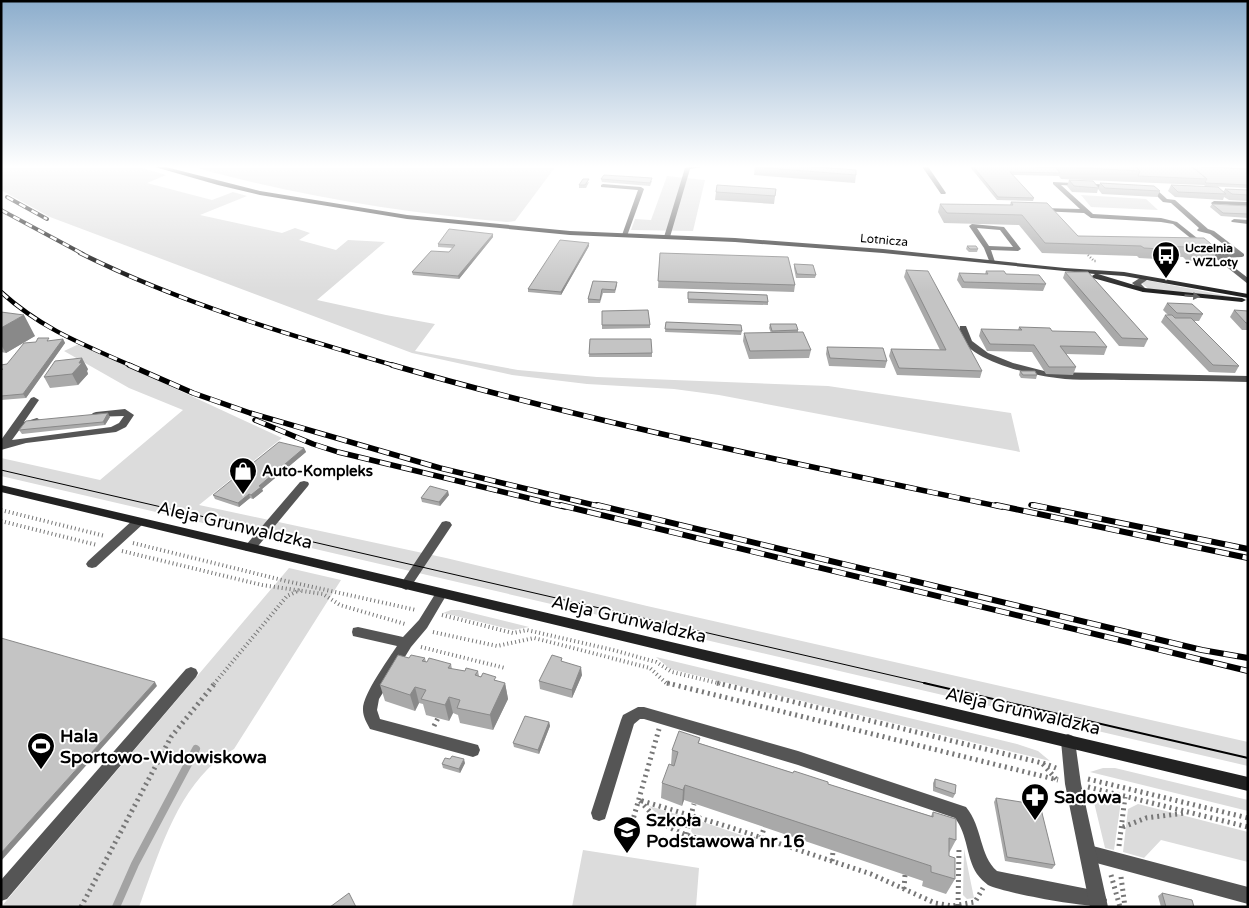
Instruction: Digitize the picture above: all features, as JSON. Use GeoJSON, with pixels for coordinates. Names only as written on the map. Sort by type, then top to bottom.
{"type":"FeatureCollection","features":[{"type":"Feature","properties":{"kind":"street","name":"Lotnicza"},"geometry":{"type":"LineString","coordinates":[[343,207],[497,227],[625,236],[805,245],[1124,274],[1248,296]]}},
{"type":"Feature","properties":{"kind":"street"},"geometry":{"type":"LineString","coordinates":[[625,236],[635,207]]}},
{"type":"Feature","properties":{"kind":"street"},"geometry":{"type":"LineString","coordinates":[[667,237],[676,207]]}},
{"type":"Feature","properties":{"kind":"street"},"geometry":{"type":"LineString","coordinates":[[1081,207],[1091,216],[1170,221],[1184,229],[1248,282]]}},
{"type":"Feature","properties":{"kind":"street"},"geometry":{"type":"LineString","coordinates":[[1180,207],[1205,230]]}},
{"type":"Feature","properties":{"kind":"street"},"geometry":{"type":"LineString","coordinates":[[1030,210],[1085,211]]}},
{"type":"Feature","properties":{"kind":"street"},"geometry":{"type":"LineString","coordinates":[[1234,221],[1248,222]]}},
{"type":"Feature","properties":{"kind":"street"},"geometry":{"type":"LineString","coordinates":[[987,248],[1018,249],[1002,228],[972,226],[987,248],[992,262]]}},
{"type":"Feature","properties":{"kind":"street"},"geometry":{"type":"LineString","coordinates":[[1184,229],[1212,232],[1242,255],[1215,256]]}},
{"type":"Feature","properties":{"kind":"street","name":"Lotnicza"},"geometry":{"type":"LineString","coordinates":[[1080,271],[1143,290],[1248,301]]}},
{"type":"Feature","properties":{"kind":"street"},"geometry":{"type":"LineString","coordinates":[[1143,290],[1136,283],[1146,278]]}},
{"type":"Feature","properties":{"kind":"street"},"geometry":{"type":"LineString","coordinates":[[963,328],[969,342],[980,351],[1031,372],[1058,376],[1248,379]]}},
{"type":"Feature","properties":{"kind":"street"},"geometry":{"type":"LineString","coordinates":[[2,446],[34,400]]}},
{"type":"Feature","properties":{"kind":"street"},"geometry":{"type":"LineString","coordinates":[[2,446],[26,440],[112,430],[123,425],[129,415],[125,412],[90,415]]}},
{"type":"Feature","properties":{"kind":"street"},"geometry":{"type":"LineString","coordinates":[[14,429],[25,423],[52,419]]}},
{"type":"Feature","properties":{"kind":"street"},"geometry":{"type":"LineString","coordinates":[[250,548],[304,484]]}},
{"type":"Feature","properties":{"kind":"street","name":"Aleja Grunwaldzka"},"geometry":{"type":"LineString","coordinates":[[1,488],[441,594],[1248,784]]}},
{"type":"Feature","properties":{"kind":"street"},"geometry":{"type":"LineString","coordinates":[[92,564],[119,545],[138,522]]}},
{"type":"Feature","properties":{"kind":"street"},"geometry":{"type":"LineString","coordinates":[[406,585],[446,525]]}},
{"type":"Feature","properties":{"kind":"street"},"geometry":{"type":"LineString","coordinates":[[441,594],[411,645],[370,702],[369,708],[376,724],[473,750]]}},
{"type":"Feature","properties":{"kind":"street"},"geometry":{"type":"LineString","coordinates":[[358,632],[411,645]]}},
{"type":"Feature","properties":{"kind":"street"},"geometry":{"type":"LineString","coordinates":[[1,894],[190,674]]}},
{"type":"Feature","properties":{"kind":"street"},"geometry":{"type":"LineString","coordinates":[[599,813],[628,720],[638,712],[798,758],[960,812],[972,827],[980,865],[990,877],[1004,882],[1098,903],[1072,778],[1068,741]]}},
{"type":"Feature","properties":{"kind":"street"},"geometry":{"type":"LineString","coordinates":[[1089,853],[1248,896]]}},
{"type":"Feature","properties":{"kind":"path"},"geometry":{"type":"LineString","coordinates":[[1,510],[262,585],[288,587],[324,594],[340,605],[420,628],[497,646],[518,643],[534,638],[650,668],[666,683],[1057,780],[1072,778],[1248,818]]}},
{"type":"Feature","properties":{"kind":"path"},"geometry":{"type":"LineString","coordinates":[[1,521],[100,546]]}},
{"type":"Feature","properties":{"kind":"path"},"geometry":{"type":"LineString","coordinates":[[119,545],[430,613],[512,633],[528,630],[604,648],[656,662],[672,672],[1042,763],[1072,778],[1248,827]]}},
{"type":"Feature","properties":{"kind":"path"},"geometry":{"type":"LineString","coordinates":[[287,596],[288,587]]}},
{"type":"Feature","properties":{"kind":"path"},"geometry":{"type":"LineString","coordinates":[[81,907],[171,737],[287,596],[300,590]]}},
{"type":"Feature","properties":{"kind":"path"},"geometry":{"type":"LineString","coordinates":[[411,645],[505,668]]}},
{"type":"Feature","properties":{"kind":"path"},"geometry":{"type":"LineString","coordinates":[[425,725],[434,727],[438,718]]}},
{"type":"Feature","properties":{"kind":"path"},"geometry":{"type":"LineString","coordinates":[[632,823],[661,718]]}},
{"type":"Feature","properties":{"kind":"path"},"geometry":{"type":"LineString","coordinates":[[1042,763],[1057,780]]}},
{"type":"Feature","properties":{"kind":"path"},"geometry":{"type":"LineString","coordinates":[[639,800],[691,815],[873,875],[938,903],[958,906],[975,902],[990,877]]}},
{"type":"Feature","properties":{"kind":"path"},"geometry":{"type":"LineString","coordinates":[[639,800],[662,822],[686,834],[730,844],[761,838]]}},
{"type":"Feature","properties":{"kind":"path"},"geometry":{"type":"LineString","coordinates":[[686,834],[694,804]]}},
{"type":"Feature","properties":{"kind":"path"},"geometry":{"type":"LineString","coordinates":[[1122,828],[1132,822],[1148,817],[1191,812]]}},
{"type":"Feature","properties":{"kind":"path"},"geometry":{"type":"LineString","coordinates":[[761,838],[764,828]]}},
{"type":"Feature","properties":{"kind":"path"},"geometry":{"type":"LineString","coordinates":[[958,906],[959,846]]}},
{"type":"Feature","properties":{"kind":"path"},"geometry":{"type":"LineString","coordinates":[[832,861],[833,851]]}},
{"type":"Feature","properties":{"kind":"path"},"geometry":{"type":"LineString","coordinates":[[904,889],[905,875]]}},
{"type":"Feature","properties":{"kind":"shaded area"},"geometry":{"type":"Polygon","coordinates":[[[33,207],[219,207],[200,215],[282,233],[295,228],[310,233],[299,240],[336,250],[348,240],[385,242],[317,300],[435,324],[415,351],[518,370],[597,377],[828,386],[1011,413],[1020,452],[719,395],[674,389],[587,384],[512,375],[412,353],[50,217],[33,207]]]}},
{"type":"Feature","properties":{"kind":"shaded area"},"geometry":{"type":"Polygon","coordinates":[[[387,207],[525,207],[515,221],[507,222],[387,207]]]}},
{"type":"Feature","properties":{"kind":"shaded area"},"geometry":{"type":"Polygon","coordinates":[[[656,207],[699,207],[693,231],[631,230],[635,219],[651,220],[656,207]]]}},
{"type":"Feature","properties":{"kind":"shaded area"},"geometry":{"type":"Polygon","coordinates":[[[1099,207],[1155,207],[1158,210],[1099,207]]]}},
{"type":"Feature","properties":{"kind":"shaded area"},"geometry":{"type":"Polygon","coordinates":[[[1144,281],[1238,298],[1149,289],[1141,283],[1144,281]]]}},
{"type":"Feature","properties":{"kind":"shaded area"},"geometry":{"type":"Polygon","coordinates":[[[79,344],[282,438],[199,505],[446,558],[647,606],[1248,742],[1248,766],[1,476],[1,458],[100,480],[183,410],[129,388],[64,351],[79,344]]]}},
{"type":"Feature","properties":{"kind":"shaded area"},"geometry":{"type":"Polygon","coordinates":[[[289,568],[341,580],[234,749],[215,762],[185,798],[164,841],[139,907],[1,907],[289,568]]]}},
{"type":"Feature","properties":{"kind":"shaded area"},"geometry":{"type":"Polygon","coordinates":[[[451,610],[460,610],[529,627],[513,630],[443,613],[451,610]]]}},
{"type":"Feature","properties":{"kind":"shaded area"},"geometry":{"type":"Polygon","coordinates":[[[656,657],[1017,744],[1038,751],[1050,761],[670,669],[656,657]]]}},
{"type":"Feature","properties":{"kind":"shaded area"},"geometry":{"type":"Polygon","coordinates":[[[1103,768],[1115,768],[1248,800],[1248,811],[1090,772],[1103,768]]]}},
{"type":"Feature","properties":{"kind":"shaded area"},"geometry":{"type":"Polygon","coordinates":[[[1092,794],[1121,801],[1114,850],[1105,848],[1092,794]]]}},
{"type":"Feature","properties":{"kind":"shaded area"},"geometry":{"type":"Polygon","coordinates":[[[1138,804],[1248,832],[1248,862],[1161,840],[1144,858],[1123,852],[1128,809],[1138,804]]]}},
{"type":"Feature","properties":{"kind":"shaded area"},"geometry":{"type":"Polygon","coordinates":[[[649,806],[686,817],[683,827],[680,829],[657,814],[649,806]]]}},
{"type":"Feature","properties":{"kind":"shaded area"},"geometry":{"type":"Polygon","coordinates":[[[694,819],[750,838],[717,838],[693,834],[691,831],[694,819]]]}},
{"type":"Feature","properties":{"kind":"shaded area"},"geometry":{"type":"Polygon","coordinates":[[[964,849],[974,898],[967,899],[963,895],[964,849]]]}},
{"type":"Feature","properties":{"kind":"shaded area"},"geometry":{"type":"Polygon","coordinates":[[[583,850],[699,868],[696,907],[572,907],[583,850]]]}},
{"type":"Feature","properties":{"kind":"building"},"geometry":{"type":"Polygon","coordinates":[[[943,207],[1051,207],[1078,236],[1204,238],[1218,250],[1192,251],[1188,247],[1158,246],[1161,249],[1144,248],[1141,246],[1045,243],[1022,215],[947,213],[943,207]]]}},
{"type":"Feature","properties":{"kind":"building"},"geometry":{"type":"Polygon","coordinates":[[[1216,207],[1248,207],[1248,214],[1223,213],[1216,207]]]}},
{"type":"Feature","properties":{"kind":"building"},"geometry":{"type":"Polygon","coordinates":[[[449,229],[493,234],[458,276],[412,272],[431,251],[449,252],[455,245],[438,244],[449,229]]]}},
{"type":"Feature","properties":{"kind":"building"},"geometry":{"type":"Polygon","coordinates":[[[560,240],[589,243],[561,292],[528,289],[560,240]]]}},
{"type":"Feature","properties":{"kind":"building"},"geometry":{"type":"Polygon","coordinates":[[[967,246],[976,246],[978,249],[970,249],[967,246]]]}},
{"type":"Feature","properties":{"kind":"building"},"geometry":{"type":"Polygon","coordinates":[[[660,253],[788,257],[795,285],[658,281],[660,253]]]}},
{"type":"Feature","properties":{"kind":"building"},"geometry":{"type":"Polygon","coordinates":[[[794,264],[813,265],[816,275],[797,274],[794,264]]]}},
{"type":"Feature","properties":{"kind":"building"},"geometry":{"type":"Polygon","coordinates":[[[906,270],[928,271],[982,371],[899,368],[891,349],[946,350],[906,270]]]}},
{"type":"Feature","properties":{"kind":"building"},"geometry":{"type":"Polygon","coordinates":[[[986,271],[1039,275],[1046,284],[964,282],[959,273],[988,274],[986,271]]]}},
{"type":"Feature","properties":{"kind":"building"},"geometry":{"type":"Polygon","coordinates":[[[1065,272],[1088,272],[1148,339],[1122,338],[1065,272]]]}},
{"type":"Feature","properties":{"kind":"building"},"geometry":{"type":"Polygon","coordinates":[[[593,281],[617,282],[615,290],[602,289],[600,300],[588,299],[593,281]]]}},
{"type":"Feature","properties":{"kind":"building"},"geometry":{"type":"Polygon","coordinates":[[[688,292],[767,295],[768,302],[688,299],[688,292]]]}},
{"type":"Feature","properties":{"kind":"building"},"geometry":{"type":"Polygon","coordinates":[[[1167,303],[1192,304],[1203,314],[1177,313],[1167,303]]]}},
{"type":"Feature","properties":{"kind":"building"},"geometry":{"type":"Polygon","coordinates":[[[648,310],[650,325],[602,325],[602,311],[648,310]]]}},
{"type":"Feature","properties":{"kind":"building"},"geometry":{"type":"Polygon","coordinates":[[[1234,310],[1248,311],[1248,323],[1246,323],[1234,310]]]}},
{"type":"Feature","properties":{"kind":"building"},"geometry":{"type":"Polygon","coordinates":[[[1,312],[24,315],[1,328],[1,312]]]}},
{"type":"Feature","properties":{"kind":"building"},"geometry":{"type":"Polygon","coordinates":[[[1165,315],[1172,315],[1175,318],[1191,318],[1239,366],[1213,365],[1165,315]]]}},
{"type":"Feature","properties":{"kind":"building"},"geometry":{"type":"Polygon","coordinates":[[[666,322],[741,325],[742,331],[665,329],[666,322]]]}},
{"type":"Feature","properties":{"kind":"building"},"geometry":{"type":"Polygon","coordinates":[[[770,324],[796,324],[798,330],[772,331],[770,324]]]}},
{"type":"Feature","properties":{"kind":"building"},"geometry":{"type":"Polygon","coordinates":[[[1019,327],[1050,328],[1052,331],[1095,332],[1107,347],[1060,346],[1076,367],[1049,367],[1034,345],[990,344],[981,329],[1022,330],[1019,327]]]}},
{"type":"Feature","properties":{"kind":"building"},"geometry":{"type":"Polygon","coordinates":[[[803,332],[811,350],[750,351],[744,333],[803,332]]]}},
{"type":"Feature","properties":{"kind":"building"},"geometry":{"type":"Polygon","coordinates":[[[38,338],[49,338],[47,341],[63,339],[23,394],[1,396],[1,371],[3,369],[1,369],[1,365],[7,364],[24,343],[36,342],[38,338]]]}},
{"type":"Feature","properties":{"kind":"building"},"geometry":{"type":"Polygon","coordinates":[[[590,339],[651,339],[652,353],[589,354],[590,339]]]}},
{"type":"Feature","properties":{"kind":"building"},"geometry":{"type":"Polygon","coordinates":[[[827,347],[883,348],[887,361],[830,358],[827,347]]]}},
{"type":"Feature","properties":{"kind":"building"},"geometry":{"type":"Polygon","coordinates":[[[82,358],[79,363],[82,363],[72,374],[44,377],[55,361],[82,358]]]}},
{"type":"Feature","properties":{"kind":"building"},"geometry":{"type":"Polygon","coordinates":[[[1020,371],[1035,371],[1037,375],[1023,375],[1020,371]]]}},
{"type":"Feature","properties":{"kind":"building"},"geometry":{"type":"Polygon","coordinates":[[[108,413],[103,422],[19,430],[26,421],[108,413]]]}},
{"type":"Feature","properties":{"kind":"building"},"geometry":{"type":"Polygon","coordinates":[[[279,442],[304,448],[259,486],[261,487],[238,503],[213,495],[279,442]]]}},
{"type":"Feature","properties":{"kind":"building"},"geometry":{"type":"Polygon","coordinates":[[[430,486],[448,491],[439,502],[421,498],[430,486]]]}},
{"type":"Feature","properties":{"kind":"building","name":"Hala Sportowo-Widowiskowa"},"geometry":{"type":"Polygon","coordinates":[[[1,638],[155,682],[1,853],[1,638]]]}},
{"type":"Feature","properties":{"kind":"building"},"geometry":{"type":"Polygon","coordinates":[[[398,655],[409,658],[411,655],[425,658],[422,661],[427,662],[429,658],[451,664],[448,668],[465,671],[466,668],[478,671],[475,675],[481,677],[483,673],[496,677],[494,680],[505,683],[490,715],[457,708],[460,700],[449,697],[445,705],[421,699],[426,690],[415,687],[410,695],[380,685],[398,655]]]}},
{"type":"Feature","properties":{"kind":"building"},"geometry":{"type":"Polygon","coordinates":[[[552,655],[562,658],[561,661],[581,667],[572,690],[539,681],[552,655]]]}},
{"type":"Feature","properties":{"kind":"building"},"geometry":{"type":"Polygon","coordinates":[[[525,716],[549,722],[538,750],[513,743],[525,716]]]}},
{"type":"Feature","properties":{"kind":"building"},"geometry":{"type":"Polygon","coordinates":[[[679,731],[700,738],[698,743],[793,773],[794,771],[828,782],[828,784],[933,817],[933,812],[956,819],[956,840],[949,838],[949,856],[955,858],[955,879],[931,872],[931,866],[685,785],[683,790],[662,783],[669,764],[674,766],[678,752],[672,750],[679,731]]]}},
{"type":"Feature","properties":{"kind":"building"},"geometry":{"type":"Polygon","coordinates":[[[452,756],[464,759],[459,769],[442,764],[445,758],[450,759],[452,756]]]}},
{"type":"Feature","properties":{"kind":"building"},"geometry":{"type":"Polygon","coordinates":[[[935,779],[956,785],[955,794],[935,787],[935,779]]]}},
{"type":"Feature","properties":{"kind":"building"},"geometry":{"type":"Polygon","coordinates":[[[996,798],[1040,805],[1055,865],[1007,857],[996,798]]]}},
{"type":"Feature","properties":{"kind":"building"},"geometry":{"type":"Polygon","coordinates":[[[349,893],[356,907],[330,907],[349,893]]]}},
{"type":"Feature","properties":{"kind":"building"},"geometry":{"type":"Polygon","coordinates":[[[1162,893],[1192,900],[1194,907],[1166,907],[1162,893]]]}},
{"type":"Feature","properties":{"kind":"waterway"},"geometry":{"type":"LineString","coordinates":[[116,907],[135,864],[196,749]]}},
{"type":"Feature","properties":{"kind":"tram line"},"geometry":{"type":"LineString","coordinates":[[1,470],[929,684]]}},
{"type":"Feature","properties":{"kind":"tram line"},"geometry":{"type":"LineString","coordinates":[[924,683],[1248,758]]}},
{"type":"Feature","properties":{"kind":"railway"},"geometry":{"type":"LineString","coordinates":[[26,207],[47,219]]}},
{"type":"Feature","properties":{"kind":"railway"},"geometry":{"type":"LineString","coordinates":[[1,210],[83,254]]}},
{"type":"Feature","properties":{"kind":"railway"},"geometry":{"type":"LineString","coordinates":[[80,253],[118,271],[235,317],[396,366]]}},
{"type":"Feature","properties":{"kind":"railway"},"geometry":{"type":"LineString","coordinates":[[1,292],[16,305],[47,326],[79,343],[132,366]]}},
{"type":"Feature","properties":{"kind":"railway"},"geometry":{"type":"LineString","coordinates":[[129,365],[193,393],[250,413],[440,468],[602,507]]}},
{"type":"Feature","properties":{"kind":"railway"},"geometry":{"type":"LineString","coordinates":[[392,365],[543,406],[620,424],[1002,507]]}},
{"type":"Feature","properties":{"kind":"railway"},"geometry":{"type":"LineString","coordinates":[[255,420],[313,444],[338,452],[565,507]]}},
{"type":"Feature","properties":{"kind":"railway"},"geometry":{"type":"LineString","coordinates":[[560,505],[1248,671]]}},
{"type":"Feature","properties":{"kind":"railway"},"geometry":{"type":"LineString","coordinates":[[597,505],[1202,650],[1248,658]]}},
{"type":"Feature","properties":{"kind":"railway"},"geometry":{"type":"LineString","coordinates":[[996,505],[1248,558]]}},
{"type":"Feature","properties":{"kind":"railway"},"geometry":{"type":"LineString","coordinates":[[1031,505],[1040,507]]}},
{"type":"Feature","properties":{"kind":"railway"},"geometry":{"type":"LineString","coordinates":[[1033,505],[1248,549]]}},
{"type":"Feature","properties":{"kind":"place","name":"Uczelnia - WZLoty"},"geometry":{"type":"Point","coordinates":[1166,279]}},
{"type":"Feature","properties":{"kind":"place","name":"Auto-Kompleks"},"geometry":{"type":"Point","coordinates":[243,495]}},
{"type":"Feature","properties":{"kind":"place","name":"Hala Sportowo-Widowiskowa"},"geometry":{"type":"Point","coordinates":[41,770]}},
{"type":"Feature","properties":{"kind":"place","name":"Sadowa"},"geometry":{"type":"Point","coordinates":[1035,821]}},
{"type":"Feature","properties":{"kind":"place","name":"Szkoła Podstawowa nr 16"},"geometry":{"type":"Point","coordinates":[627,854]}}]}
